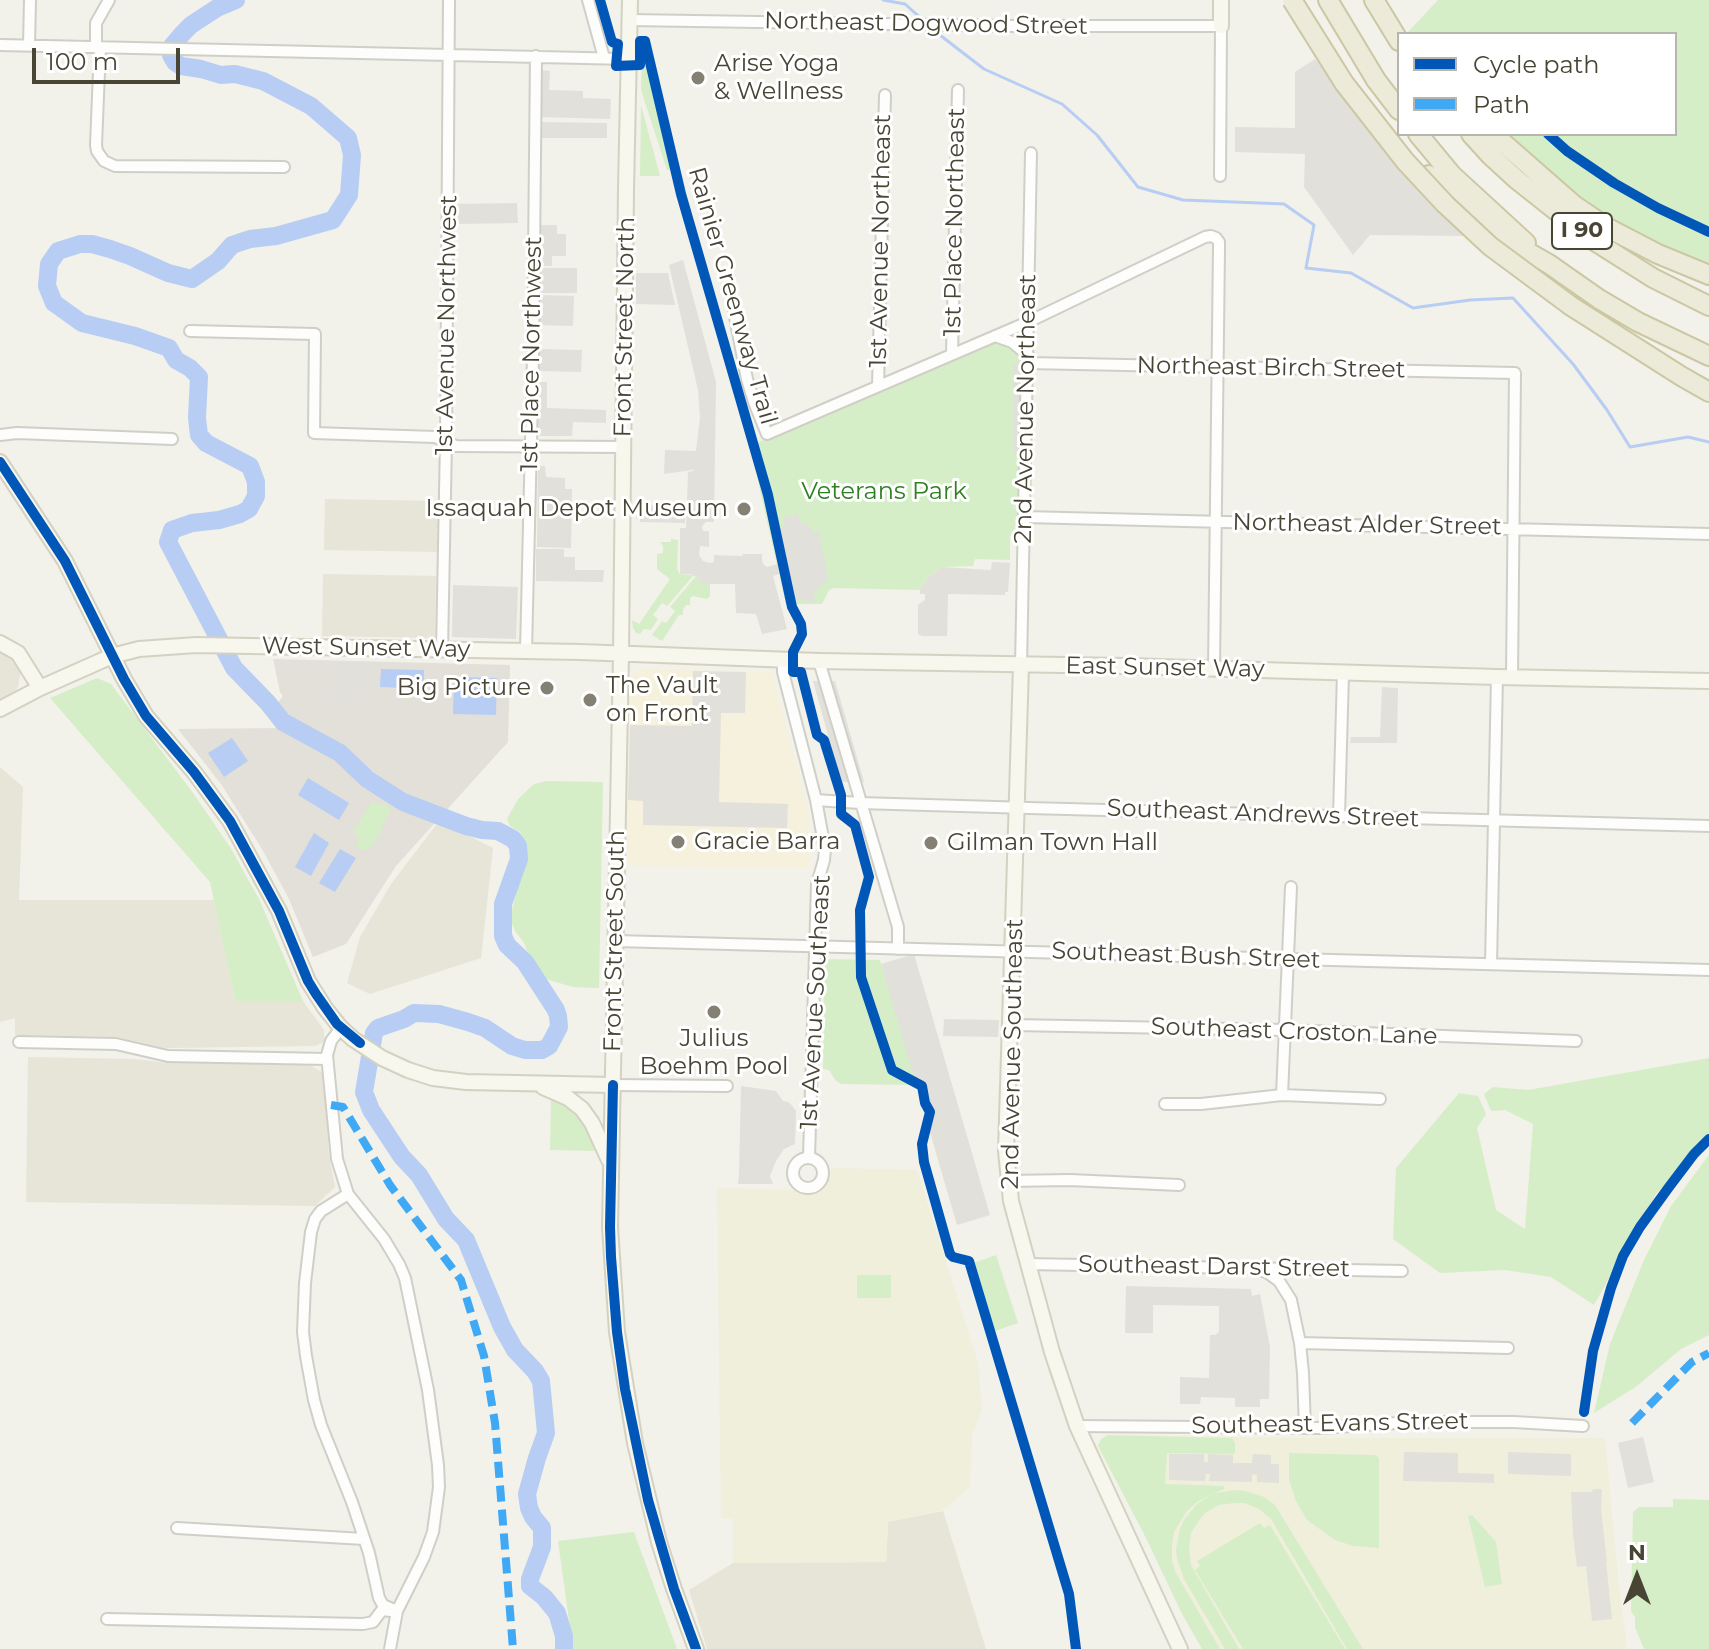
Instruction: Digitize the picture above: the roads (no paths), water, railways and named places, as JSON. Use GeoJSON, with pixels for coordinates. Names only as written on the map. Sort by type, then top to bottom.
{"type":"FeatureCollection","features":[{"type":"Feature","properties":{"kind":"highway"},"geometry":{"type":"LineString","coordinates":[[1284,0],[1352,88],[1448,194],[1498,235],[1549,264]]}},
{"type":"Feature","properties":{"kind":"highway"},"geometry":{"type":"LineString","coordinates":[[1292,0],[1344,83],[1414,172],[1445,204],[1490,246],[1571,306],[1709,392]]}},
{"type":"Feature","properties":{"kind":"highway"},"geometry":{"type":"LineString","coordinates":[[1328,0],[1376,80],[1397,107]]}},
{"type":"Feature","properties":{"kind":"highway"},"geometry":{"type":"LineString","coordinates":[[1374,0],[1397,38]]}},
{"type":"Feature","properties":{"kind":"highway","name":"I 90"},"geometry":{"type":"LineString","coordinates":[[1420,136],[1452,175],[1549,264],[1638,322],[1709,356]]}},
{"type":"Feature","properties":{"kind":"highway","name":"I 90"},"geometry":{"type":"LineString","coordinates":[[1473,136],[1516,179],[1593,240],[1653,278],[1709,306]]}},
{"type":"Feature","properties":{"kind":"highway"},"geometry":{"type":"LineString","coordinates":[[1495,136],[1574,205],[1608,228],[1658,254],[1709,275]]}},
{"type":"Feature","properties":{"kind":"highway"},"geometry":{"type":"LineString","coordinates":[[1551,184],[1632,235],[1709,267]]}},
{"type":"Feature","properties":{"kind":"highway"},"geometry":{"type":"LineString","coordinates":[[1641,349],[1709,377]]}},
{"type":"Feature","properties":{"kind":"main road","name":"Front Street North"},"geometry":{"type":"LineString","coordinates":[[621,654],[630,0]]}},
{"type":"Feature","properties":{"kind":"main road"},"geometry":{"type":"LineString","coordinates":[[1221,0],[1221,26]]}},
{"type":"Feature","properties":{"kind":"main road"},"geometry":{"type":"LineString","coordinates":[[0,462],[60,552],[146,716],[230,821],[279,911],[308,981],[341,1028],[382,1058],[433,1078],[613,1085]]}},
{"type":"Feature","properties":{"kind":"main road"},"geometry":{"type":"LineString","coordinates":[[0,643],[18,653],[40,688]]}},
{"type":"Feature","properties":{"kind":"main road","name":"West Sunset Way"},"geometry":{"type":"LineString","coordinates":[[0,709],[112,656],[151,647],[207,645],[621,654]]}},
{"type":"Feature","properties":{"kind":"main road","name":"East Sunset Way"},"geometry":{"type":"LineString","coordinates":[[621,654],[1709,681]]}},
{"type":"Feature","properties":{"kind":"main road","name":"Front Street South"},"geometry":{"type":"LineString","coordinates":[[621,654],[611,1257],[617,1332],[635,1443],[674,1589],[696,1649]]}},
{"type":"Feature","properties":{"kind":"main road","name":"2nd Avenue Southeast"},"geometry":{"type":"LineString","coordinates":[[1021,666],[1006,1151],[1011,1201],[1052,1352],[1077,1426],[1180,1649]]}},
{"type":"Feature","properties":{"kind":"main road"},"geometry":{"type":"LineString","coordinates":[[535,1083],[568,1098],[582,1109],[611,1163]]}},
{"type":"Feature","properties":{"kind":"street"},"geometry":{"type":"LineString","coordinates":[[29,45],[30,0]]}},
{"type":"Feature","properties":{"kind":"street"},"geometry":{"type":"LineString","coordinates":[[109,0],[96,23],[96,145],[100,156],[115,166],[284,167]]}},
{"type":"Feature","properties":{"kind":"street","name":"1st Avenue Northwest"},"geometry":{"type":"LineString","coordinates":[[442,650],[449,0]]}},
{"type":"Feature","properties":{"kind":"street"},"geometry":{"type":"LineString","coordinates":[[588,0],[604,58]]}},
{"type":"Feature","properties":{"kind":"street","name":"Northeast Dogwood Street"},"geometry":{"type":"LineString","coordinates":[[630,20],[1221,26]]}},
{"type":"Feature","properties":{"kind":"street"},"geometry":{"type":"LineString","coordinates":[[1220,176],[1221,26]]}},
{"type":"Feature","properties":{"kind":"street"},"geometry":{"type":"LineString","coordinates":[[0,45],[629,59]]}},
{"type":"Feature","properties":{"kind":"street","name":"1st Place Northwest"},"geometry":{"type":"LineString","coordinates":[[526,651],[536,56]]}},
{"type":"Feature","properties":{"kind":"street","name":"1st Place Northeast"},"geometry":{"type":"LineString","coordinates":[[952,354],[958,90]]}},
{"type":"Feature","properties":{"kind":"street","name":"1st Avenue Northeast"},"geometry":{"type":"LineString","coordinates":[[878,386],[885,95]]}},
{"type":"Feature","properties":{"kind":"street","name":"2nd Avenue Northeast"},"geometry":{"type":"LineString","coordinates":[[1021,666],[1031,153]]}},
{"type":"Feature","properties":{"kind":"street"},"geometry":{"type":"LineString","coordinates":[[734,312],[747,379],[767,434],[1028,322],[1205,237],[1216,238],[1219,248],[1214,669]]}},
{"type":"Feature","properties":{"kind":"street"},"geometry":{"type":"LineString","coordinates":[[190,331],[315,334],[314,433],[435,437],[456,446],[623,447]]}},
{"type":"Feature","properties":{"kind":"street"},"geometry":{"type":"LineString","coordinates":[[995,336],[1012,342],[1028,359]]}},
{"type":"Feature","properties":{"kind":"street","name":"Northeast Birch Street"},"geometry":{"type":"LineString","coordinates":[[1028,359],[1515,373],[1514,528]]}},
{"type":"Feature","properties":{"kind":"street"},"geometry":{"type":"LineString","coordinates":[[0,435],[172,439]]}},
{"type":"Feature","properties":{"kind":"street","name":"Northeast Alder Street"},"geometry":{"type":"LineString","coordinates":[[1024,517],[1709,534]]}},
{"type":"Feature","properties":{"kind":"street"},"geometry":{"type":"LineString","coordinates":[[1491,964],[1493,821],[1514,528]]}},
{"type":"Feature","properties":{"kind":"street","name":"1st Avenue Southeast"},"geometry":{"type":"LineString","coordinates":[[783,660],[783,672],[816,800],[825,849],[817,884],[809,1158]]}},
{"type":"Feature","properties":{"kind":"street"},"geometry":{"type":"LineString","coordinates":[[819,661],[898,927],[898,949]]}},
{"type":"Feature","properties":{"kind":"street"},"geometry":{"type":"LineString","coordinates":[[1339,816],[1343,673]]}},
{"type":"Feature","properties":{"kind":"street","name":"Southeast Andrews Street"},"geometry":{"type":"LineString","coordinates":[[816,800],[1709,826]]}},
{"type":"Feature","properties":{"kind":"street"},"geometry":{"type":"LineString","coordinates":[[1282,1095],[1291,887]]}},
{"type":"Feature","properties":{"kind":"street","name":"Southeast Bush Street"},"geometry":{"type":"LineString","coordinates":[[615,941],[1709,970]]}},
{"type":"Feature","properties":{"kind":"street","name":"Southeast Croston Lane"},"geometry":{"type":"LineString","coordinates":[[1012,1025],[1285,1030],[1576,1041]]}},
{"type":"Feature","properties":{"kind":"street"},"geometry":{"type":"LineString","coordinates":[[341,1028],[329,1046],[327,1059],[337,1159],[348,1194],[384,1239],[405,1278],[435,1436],[439,1487],[433,1532],[397,1611],[390,1649]]}},
{"type":"Feature","properties":{"kind":"street"},"geometry":{"type":"LineString","coordinates":[[19,1042],[116,1044],[168,1056],[327,1059]]}},
{"type":"Feature","properties":{"kind":"street"},"geometry":{"type":"LineString","coordinates":[[613,1085],[727,1086]]}},
{"type":"Feature","properties":{"kind":"street"},"geometry":{"type":"LineString","coordinates":[[1165,1104],[1191,1105],[1282,1095],[1380,1099]]}},
{"type":"Feature","properties":{"kind":"street"},"geometry":{"type":"LineString","coordinates":[[1008,1181],[1070,1180],[1179,1185]]}},
{"type":"Feature","properties":{"kind":"street"},"geometry":{"type":"LineString","coordinates":[[348,1194],[321,1211],[315,1219],[307,1253],[303,1332],[311,1386],[321,1425],[352,1502],[381,1603],[397,1611]]}},
{"type":"Feature","properties":{"kind":"street","name":"Southeast Darst Street"},"geometry":{"type":"LineString","coordinates":[[1027,1264],[1402,1271]]}},
{"type":"Feature","properties":{"kind":"street"},"geometry":{"type":"LineString","coordinates":[[1249,1268],[1268,1273],[1279,1281],[1293,1310],[1300,1343],[1305,1428]]}},
{"type":"Feature","properties":{"kind":"street"},"geometry":{"type":"LineString","coordinates":[[1300,1343],[1508,1348]]}},
{"type":"Feature","properties":{"kind":"street","name":"Southeast Evans Street"},"geometry":{"type":"LineString","coordinates":[[1077,1426],[1305,1428],[1412,1422],[1583,1426]]}},
{"type":"Feature","properties":{"kind":"street"},"geometry":{"type":"LineString","coordinates":[[177,1528],[364,1539]]}},
{"type":"Feature","properties":{"kind":"street"},"geometry":{"type":"LineString","coordinates":[[107,1619],[363,1624],[373,1622],[382,1610],[397,1611]]}},
{"type":"Feature","properties":{"kind":"water"},"geometry":{"type":"Polygon","coordinates":[[[381,669],[424,670],[424,689],[380,687],[381,669]]]}},
{"type":"Feature","properties":{"kind":"water"},"geometry":{"type":"Polygon","coordinates":[[[454,677],[497,678],[496,715],[453,714],[454,677]]]}},
{"type":"Feature","properties":{"kind":"water"},"geometry":{"type":"Polygon","coordinates":[[[232,738],[248,761],[224,777],[208,753],[232,738]]]}},
{"type":"Feature","properties":{"kind":"water"},"geometry":{"type":"Polygon","coordinates":[[[308,778],[349,803],[339,820],[298,795],[308,778]]]}},
{"type":"Feature","properties":{"kind":"water"},"geometry":{"type":"Polygon","coordinates":[[[314,833],[329,843],[311,876],[295,867],[314,833]]]}},
{"type":"Feature","properties":{"kind":"water"},"geometry":{"type":"Polygon","coordinates":[[[340,849],[356,858],[335,892],[319,883],[340,849]]]}},
{"type":"Feature","properties":{"kind":"waterway"},"geometry":{"type":"LineString","coordinates":[[236,0],[191,25],[172,46],[171,55],[181,66],[263,81],[311,106],[348,138],[352,155],[349,195],[333,220],[232,245],[218,261],[192,279],[168,273],[110,249],[80,244],[58,251],[49,264],[47,286],[54,303],[82,323],[169,348],[176,360],[199,377],[199,435],[206,443],[250,466],[256,482],[256,496],[249,509],[219,520],[192,523],[172,530],[168,542],[234,668],[283,722],[340,753],[367,779],[403,802],[466,826],[498,831],[513,839],[518,846],[519,859],[503,904],[503,936],[507,945],[525,962],[556,1010],[559,1027],[549,1046],[542,1050],[525,1050],[468,1022],[439,1014],[414,1013],[378,1028],[374,1033],[364,1092],[371,1110],[402,1157],[419,1175],[446,1219],[466,1240],[502,1327],[515,1350],[541,1381],[546,1433],[527,1494],[529,1508],[542,1528],[542,1547],[530,1586],[557,1613],[564,1636],[564,1649]]}},
{"type":"Feature","properties":{"kind":"waterway"},"geometry":{"type":"LineString","coordinates":[[883,0],[905,4],[924,21]]}},
{"type":"Feature","properties":{"kind":"waterway"},"geometry":{"type":"LineString","coordinates":[[932,29],[984,69],[1062,104],[1097,135],[1138,187],[1183,200],[1284,204],[1314,225],[1306,268],[1351,273],[1413,308],[1513,298],[1573,364],[1630,447],[1688,437],[1709,442]]}},
{"type":"Feature","properties":{"kind":"place","name":"Arise Yoga & Wellness"},"geometry":{"type":"Point","coordinates":[698,78]}},
{"type":"Feature","properties":{"kind":"place","name":"Issaquah Depot Museum"},"geometry":{"type":"Point","coordinates":[744,509]}},
{"type":"Feature","properties":{"kind":"place","name":"Big Picture"},"geometry":{"type":"Point","coordinates":[547,688]}},
{"type":"Feature","properties":{"kind":"place","name":"The Vault on Front"},"geometry":{"type":"Point","coordinates":[590,700]}},
{"type":"Feature","properties":{"kind":"place","name":"Gracie Barra"},"geometry":{"type":"Point","coordinates":[678,842]}},
{"type":"Feature","properties":{"kind":"place","name":"Gilman Town Hall"},"geometry":{"type":"Point","coordinates":[931,843]}},
{"type":"Feature","properties":{"kind":"place","name":"Julius Boehm Pool"},"geometry":{"type":"Point","coordinates":[714,1012]}},
{"type":"Feature","properties":{"kind":"park label","name":"Veterans Park"},"geometry":{"type":"Point","coordinates":[884,492]}}]}
